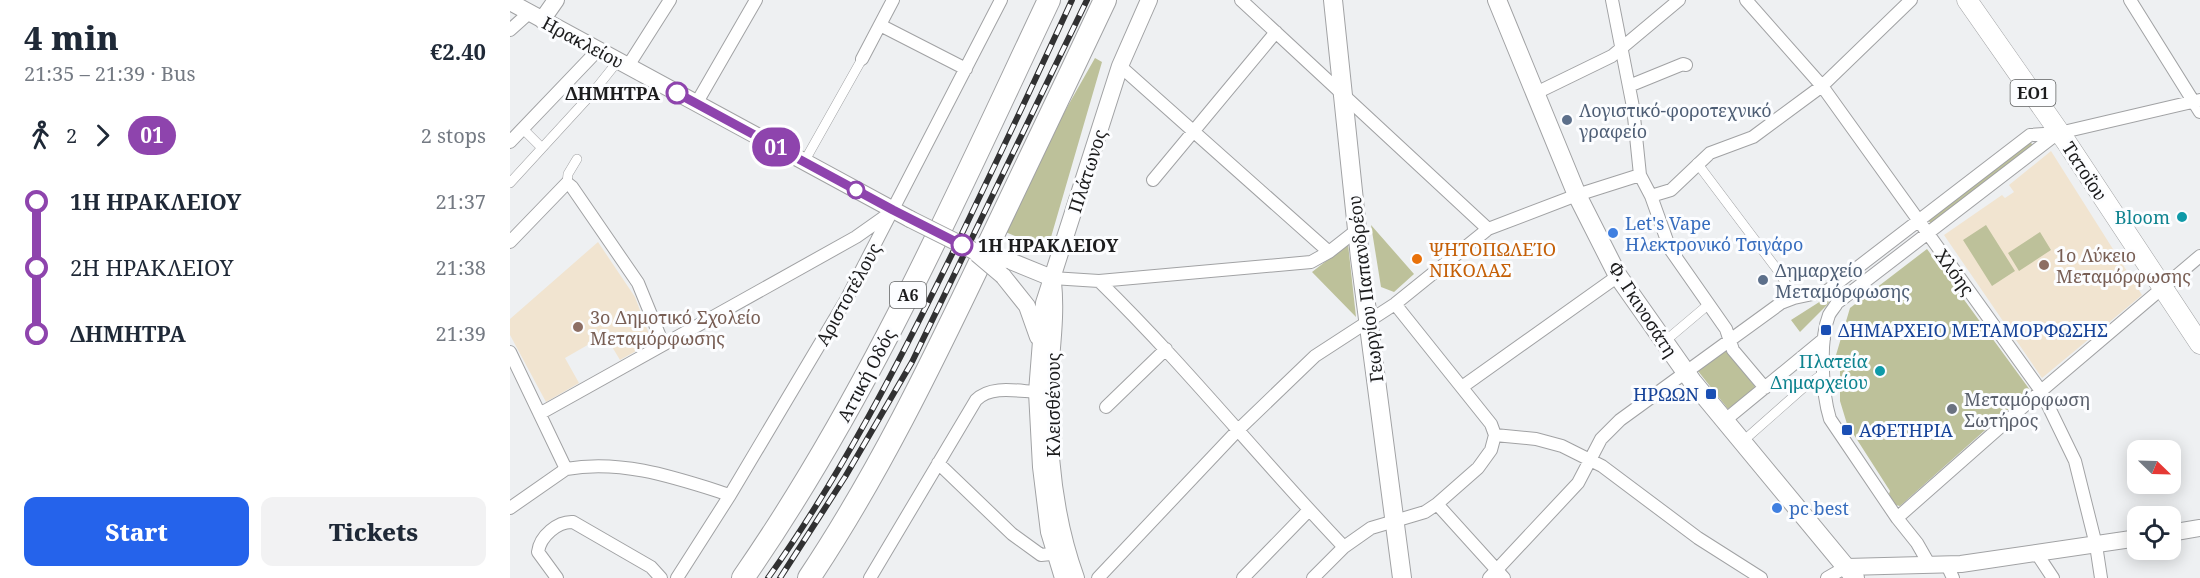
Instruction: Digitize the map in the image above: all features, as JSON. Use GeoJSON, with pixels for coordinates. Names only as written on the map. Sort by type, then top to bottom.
{"type":"FeatureCollection","features":[{"type":"Feature","properties":{"kind":"highway","name":"Αττική Οδός"},"geometry":{"type":"LineString","coordinates":[[743,578],[784,519],[842,422],[913,287],[1049,0]]}},
{"type":"Feature","properties":{"kind":"highway"},"geometry":{"type":"LineString","coordinates":[[809,578],[855,504],[892,438],[957,309],[1105,0]]}},
{"type":"Feature","properties":{"kind":"main road","name":"Γεωργίου Παπανδρέου"},"geometry":{"type":"LineString","coordinates":[[1333,0],[1357,230],[1402,578]]}},
{"type":"Feature","properties":{"kind":"main road","name":"Φ. Γκινοσάτη"},"geometry":{"type":"LineString","coordinates":[[1497,0],[1577,195],[1618,276],[1685,372],[1851,572]]}},
{"type":"Feature","properties":{"kind":"main road","name":"Τατοΐου"},"geometry":{"type":"LineString","coordinates":[[1967,0],[2200,344]]}},
{"type":"Feature","properties":{"kind":"street"},"geometry":{"type":"LineString","coordinates":[[510,30],[535,16],[556,0]]}},
{"type":"Feature","properties":{"kind":"street"},"geometry":{"type":"LineString","coordinates":[[594,91],[623,64],[670,0]]}},
{"type":"Feature","properties":{"kind":"street"},"geometry":{"type":"LineString","coordinates":[[696,104],[756,0]]}},
{"type":"Feature","properties":{"kind":"street"},"geometry":{"type":"LineString","coordinates":[[804,162],[894,0]]}},
{"type":"Feature","properties":{"kind":"street","name":"Αριστοτέλους"},"geometry":{"type":"LineString","coordinates":[[677,578],[730,495],[846,300],[1001,0]]}},
{"type":"Feature","properties":{"kind":"street","name":"Πλάτωνος"},"geometry":{"type":"LineString","coordinates":[[1040,345],[1044,303],[1120,66],[1149,0]]}},
{"type":"Feature","properties":{"kind":"street"},"geometry":{"type":"LineString","coordinates":[[1241,0],[1488,229]]}},
{"type":"Feature","properties":{"kind":"street"},"geometry":{"type":"LineString","coordinates":[[1612,0],[1629,86],[1640,175],[1651,196],[1670,249],[1726,329],[1733,350],[1764,388]]}},
{"type":"Feature","properties":{"kind":"street"},"geometry":{"type":"LineString","coordinates":[[1536,93],[1612,56],[1679,0]]}},
{"type":"Feature","properties":{"kind":"street","name":"Χλόης"},"geometry":{"type":"LineString","coordinates":[[1746,0],[1822,86],[2040,391],[2075,461],[2096,545],[2101,578]]}},
{"type":"Feature","properties":{"kind":"street"},"geometry":{"type":"LineString","coordinates":[[1651,196],[1671,190],[1710,153],[1753,137],[1822,86],[1911,0]]}},
{"type":"Feature","properties":{"kind":"street"},"geometry":{"type":"LineString","coordinates":[[1437,504],[1496,575],[1578,483],[1601,439],[1620,420],[1780,303],[1827,291],[2030,135],[2059,133],[2198,104],[2130,0]]}},
{"type":"Feature","properties":{"kind":"street","name":"Ηρακλείου"},"geometry":{"type":"LineString","coordinates":[[510,2],[910,219],[974,251],[1008,260],[1052,278]]}},
{"type":"Feature","properties":{"kind":"street"},"geometry":{"type":"LineString","coordinates":[[880,25],[966,69]]}},
{"type":"Feature","properties":{"kind":"street"},"geometry":{"type":"LineString","coordinates":[[1153,180],[1276,32]]}},
{"type":"Feature","properties":{"kind":"street"},"geometry":{"type":"LineString","coordinates":[[510,142],[598,50]]}},
{"type":"Feature","properties":{"kind":"street"},"geometry":{"type":"LineString","coordinates":[[1629,86],[1683,64],[1686,65]]}},
{"type":"Feature","properties":{"kind":"street"},"geometry":{"type":"LineString","coordinates":[[1120,66],[1329,252]]}},
{"type":"Feature","properties":{"kind":"street"},"geometry":{"type":"LineString","coordinates":[[510,183],[587,99]]}},
{"type":"Feature","properties":{"kind":"street"},"geometry":{"type":"LineString","coordinates":[[523,129],[542,148]]}},
{"type":"Feature","properties":{"kind":"street"},"geometry":{"type":"LineString","coordinates":[[1929,564],[1917,543],[1897,519],[1830,419],[1827,410],[1824,373],[1824,339],[1829,315],[1837,303],[2059,133]]}},
{"type":"Feature","properties":{"kind":"street"},"geometry":{"type":"LineString","coordinates":[[510,242],[567,183],[568,174],[577,159]]}},
{"type":"Feature","properties":{"kind":"street"},"geometry":{"type":"LineString","coordinates":[[1697,163],[1779,272],[1794,298]]}},
{"type":"Feature","properties":{"kind":"street"},"geometry":{"type":"LineString","coordinates":[[1098,578],[1237,431],[1315,356],[1395,304],[1488,229],[1577,195],[1640,175]]}},
{"type":"Feature","properties":{"kind":"street"},"geometry":{"type":"LineString","coordinates":[[567,183],[638,283],[663,344]]}},
{"type":"Feature","properties":{"kind":"street"},"geometry":{"type":"LineString","coordinates":[[541,413],[856,237],[893,210]]}},
{"type":"Feature","properties":{"kind":"street"},"geometry":{"type":"LineString","coordinates":[[1052,278],[1099,280],[1311,262],[1329,252],[1357,230]]}},
{"type":"Feature","properties":{"kind":"street","name":"Ηρακλείου"},"geometry":{"type":"LineString","coordinates":[[974,251],[1003,276],[1027,306],[1040,345]]}},
{"type":"Feature","properties":{"kind":"street"},"geometry":{"type":"LineString","coordinates":[[1897,519],[2040,391],[2200,256]]}},
{"type":"Feature","properties":{"kind":"street"},"geometry":{"type":"LineString","coordinates":[[1462,387],[1618,276]]}},
{"type":"Feature","properties":{"kind":"street","name":"Κλεισθένους"},"geometry":{"type":"LineString","coordinates":[[1052,278],[1056,307],[1049,393],[1062,578]]}},
{"type":"Feature","properties":{"kind":"street"},"geometry":{"type":"LineString","coordinates":[[1099,280],[1166,349],[1344,548]]}},
{"type":"Feature","properties":{"kind":"street"},"geometry":{"type":"LineString","coordinates":[[1827,291],[1837,303]]}},
{"type":"Feature","properties":{"kind":"street"},"geometry":{"type":"LineString","coordinates":[[1313,578],[1344,548],[1371,528],[1425,512],[1437,504],[1478,468],[1491,450],[1495,435],[1491,424],[1395,304]]}},
{"type":"Feature","properties":{"kind":"street"},"geometry":{"type":"LineString","coordinates":[[1664,342],[1709,304]]}},
{"type":"Feature","properties":{"kind":"street"},"geometry":{"type":"LineString","coordinates":[[1724,421],[1824,339]]}},
{"type":"Feature","properties":{"kind":"street","name":"Κλεισθένους"},"geometry":{"type":"LineString","coordinates":[[1040,345],[1036,392],[1041,467],[1049,532],[1076,578]]}},
{"type":"Feature","properties":{"kind":"street"},"geometry":{"type":"LineString","coordinates":[[1106,407],[1166,349]]}},
{"type":"Feature","properties":{"kind":"street"},"geometry":{"type":"LineString","coordinates":[[510,352],[566,469]]}},
{"type":"Feature","properties":{"kind":"street"},"geometry":{"type":"LineString","coordinates":[[1742,442],[1802,389],[1824,373]]}},
{"type":"Feature","properties":{"kind":"street"},"geometry":{"type":"LineString","coordinates":[[870,578],[976,400],[983,393],[993,390],[1036,392]]}},
{"type":"Feature","properties":{"kind":"street"},"geometry":{"type":"LineString","coordinates":[[1495,435],[1536,439],[1562,446],[1602,466],[1698,538],[1761,578]]}},
{"type":"Feature","properties":{"kind":"street"},"geometry":{"type":"LineString","coordinates":[[938,463],[1012,534],[1041,555],[1060,553]]}},
{"type":"Feature","properties":{"kind":"street"},"geometry":{"type":"LineString","coordinates":[[510,508],[566,469],[615,465],[671,477],[730,495]]}},
{"type":"Feature","properties":{"kind":"street"},"geometry":{"type":"LineString","coordinates":[[1243,578],[1309,510]]}},
{"type":"Feature","properties":{"kind":"street"},"geometry":{"type":"LineString","coordinates":[[557,578],[538,552],[539,544],[542,538],[567,522],[573,522],[651,567],[660,578]]}},
{"type":"Feature","properties":{"kind":"street"},"geometry":{"type":"LineString","coordinates":[[2181,531],[2200,528]]}},
{"type":"Feature","properties":{"kind":"street"},"geometry":{"type":"LineString","coordinates":[[1827,578],[1851,572],[1929,564],[1950,571],[2127,540]]}},
{"type":"Feature","properties":{"kind":"street"},"geometry":{"type":"LineString","coordinates":[[2037,554],[2053,578]]}},
{"type":"Feature","properties":{"kind":"shaded area","name":"1ο Λύκειο Μεταμόρφωσης"},"geometry":{"type":"Polygon","coordinates":[[[2051,151],[2142,295],[2042,378],[1944,235],[2002,195],[2005,198],[2014,192],[2009,185],[2051,151]]]}},
{"type":"Feature","properties":{"kind":"shaded area","name":"3ο Δημοτικό Σχολείο Μεταμόρφωσης"},"geometry":{"type":"Polygon","coordinates":[[[598,242],[635,297],[652,342],[620,360],[605,335],[565,358],[579,383],[546,402],[510,335],[510,319],[598,242]]]}},
{"type":"Feature","properties":{"kind":"green space"},"geometry":{"type":"Polygon","coordinates":[[[1095,58],[1102,62],[1049,244],[1022,239],[1003,231],[1057,125],[1095,58]]]}},
{"type":"Feature","properties":{"kind":"green space"},"geometry":{"type":"Polygon","coordinates":[[[2030,142],[2033,145],[1931,224],[1928,220],[2030,142]]]}},
{"type":"Feature","properties":{"kind":"green space"},"geometry":{"type":"Polygon","coordinates":[[[1371,225],[1414,274],[1394,292],[1381,287],[1371,225]]]}},
{"type":"Feature","properties":{"kind":"green space"},"geometry":{"type":"Polygon","coordinates":[[[1986,225],[2015,271],[1992,286],[1963,240],[1986,225]]]}},
{"type":"Feature","properties":{"kind":"green space"},"geometry":{"type":"Polygon","coordinates":[[[2040,232],[2051,250],[2019,271],[2008,253],[2040,232]]]}},
{"type":"Feature","properties":{"kind":"green space"},"geometry":{"type":"Polygon","coordinates":[[[1348,244],[1356,317],[1312,272],[1348,244]]]}},
{"type":"Feature","properties":{"kind":"green space"},"geometry":{"type":"Polygon","coordinates":[[[1927,249],[2030,390],[1900,506],[1895,505],[1889,494],[1890,491],[1847,424],[1840,401],[1840,357],[1836,355],[1850,308],[1927,249]]]}},
{"type":"Feature","properties":{"kind":"green space"},"geometry":{"type":"Polygon","coordinates":[[[1824,299],[1829,302],[1828,304],[1800,332],[1791,320],[1824,299]]]}},
{"type":"Feature","properties":{"kind":"green space"},"geometry":{"type":"Polygon","coordinates":[[[1726,349],[1756,388],[1728,409],[1698,371],[1726,349]]]}},
{"type":"Feature","properties":{"kind":"railway"},"geometry":{"type":"LineString","coordinates":[[768,578],[821,498],[869,416],[956,246],[1072,0]]}},
{"type":"Feature","properties":{"kind":"railway"},"geometry":{"type":"LineString","coordinates":[[780,578],[845,477],[912,362],[1087,0]]}},
{"type":"Feature","properties":{"kind":"bus line","name":"01"},"geometry":{"type":"LineString","coordinates":[[677,93],[962,245]]}},
{"type":"Feature","properties":{"kind":"place","name":"ΔΗΜΗΤΡΑ"},"geometry":{"type":"Point","coordinates":[677,93]}},
{"type":"Feature","properties":{"kind":"place","name":"Λογιστικό-φοροτεχνικό γραφείο"},"geometry":{"type":"Point","coordinates":[1567,120]}},
{"type":"Feature","properties":{"kind":"place","name":"Bloom"},"geometry":{"type":"Point","coordinates":[2182,217]}},
{"type":"Feature","properties":{"kind":"place","name":"Let's Vape Ηλεκτρονικό Τσιγάρο"},"geometry":{"type":"Point","coordinates":[1613,233]}},
{"type":"Feature","properties":{"kind":"place","name":"1Η ΗΡΑΚΛΕΙΟΥ"},"geometry":{"type":"Point","coordinates":[962,245]}},
{"type":"Feature","properties":{"kind":"place","name":"ΨΗΤΟΠΩΛΕΊΟ ΝΙΚΟΛΑΣ"},"geometry":{"type":"Point","coordinates":[1417,259]}},
{"type":"Feature","properties":{"kind":"place","name":"1ο Λύκειο Μεταμόρφωσης"},"geometry":{"type":"Point","coordinates":[2044,265]}},
{"type":"Feature","properties":{"kind":"place","name":"Δημαρχείο Μεταμόρφωσης"},"geometry":{"type":"Point","coordinates":[1763,280]}},
{"type":"Feature","properties":{"kind":"place","name":"3ο Δημοτικό Σχολείο Μεταμόρφωσης"},"geometry":{"type":"Point","coordinates":[578,327]}},
{"type":"Feature","properties":{"kind":"place","name":"ΔΗΜΑΡΧΕΙΟ ΜΕΤΑΜΟΡΦΩΣΗΣ"},"geometry":{"type":"Point","coordinates":[1826,330]}},
{"type":"Feature","properties":{"kind":"place","name":"Πλατεία Δημαρχείου"},"geometry":{"type":"Point","coordinates":[1880,371]}},
{"type":"Feature","properties":{"kind":"place","name":"ΗΡΩΩΝ"},"geometry":{"type":"Point","coordinates":[1711,394]}},
{"type":"Feature","properties":{"kind":"place","name":"Μεταμόρφωση Σωτήρος"},"geometry":{"type":"Point","coordinates":[1952,409]}},
{"type":"Feature","properties":{"kind":"place","name":"ΑΦΕΤΗΡΙΑ"},"geometry":{"type":"Point","coordinates":[1847,430]}},
{"type":"Feature","properties":{"kind":"place","name":"pc best"},"geometry":{"type":"Point","coordinates":[1777,508]}}]}
